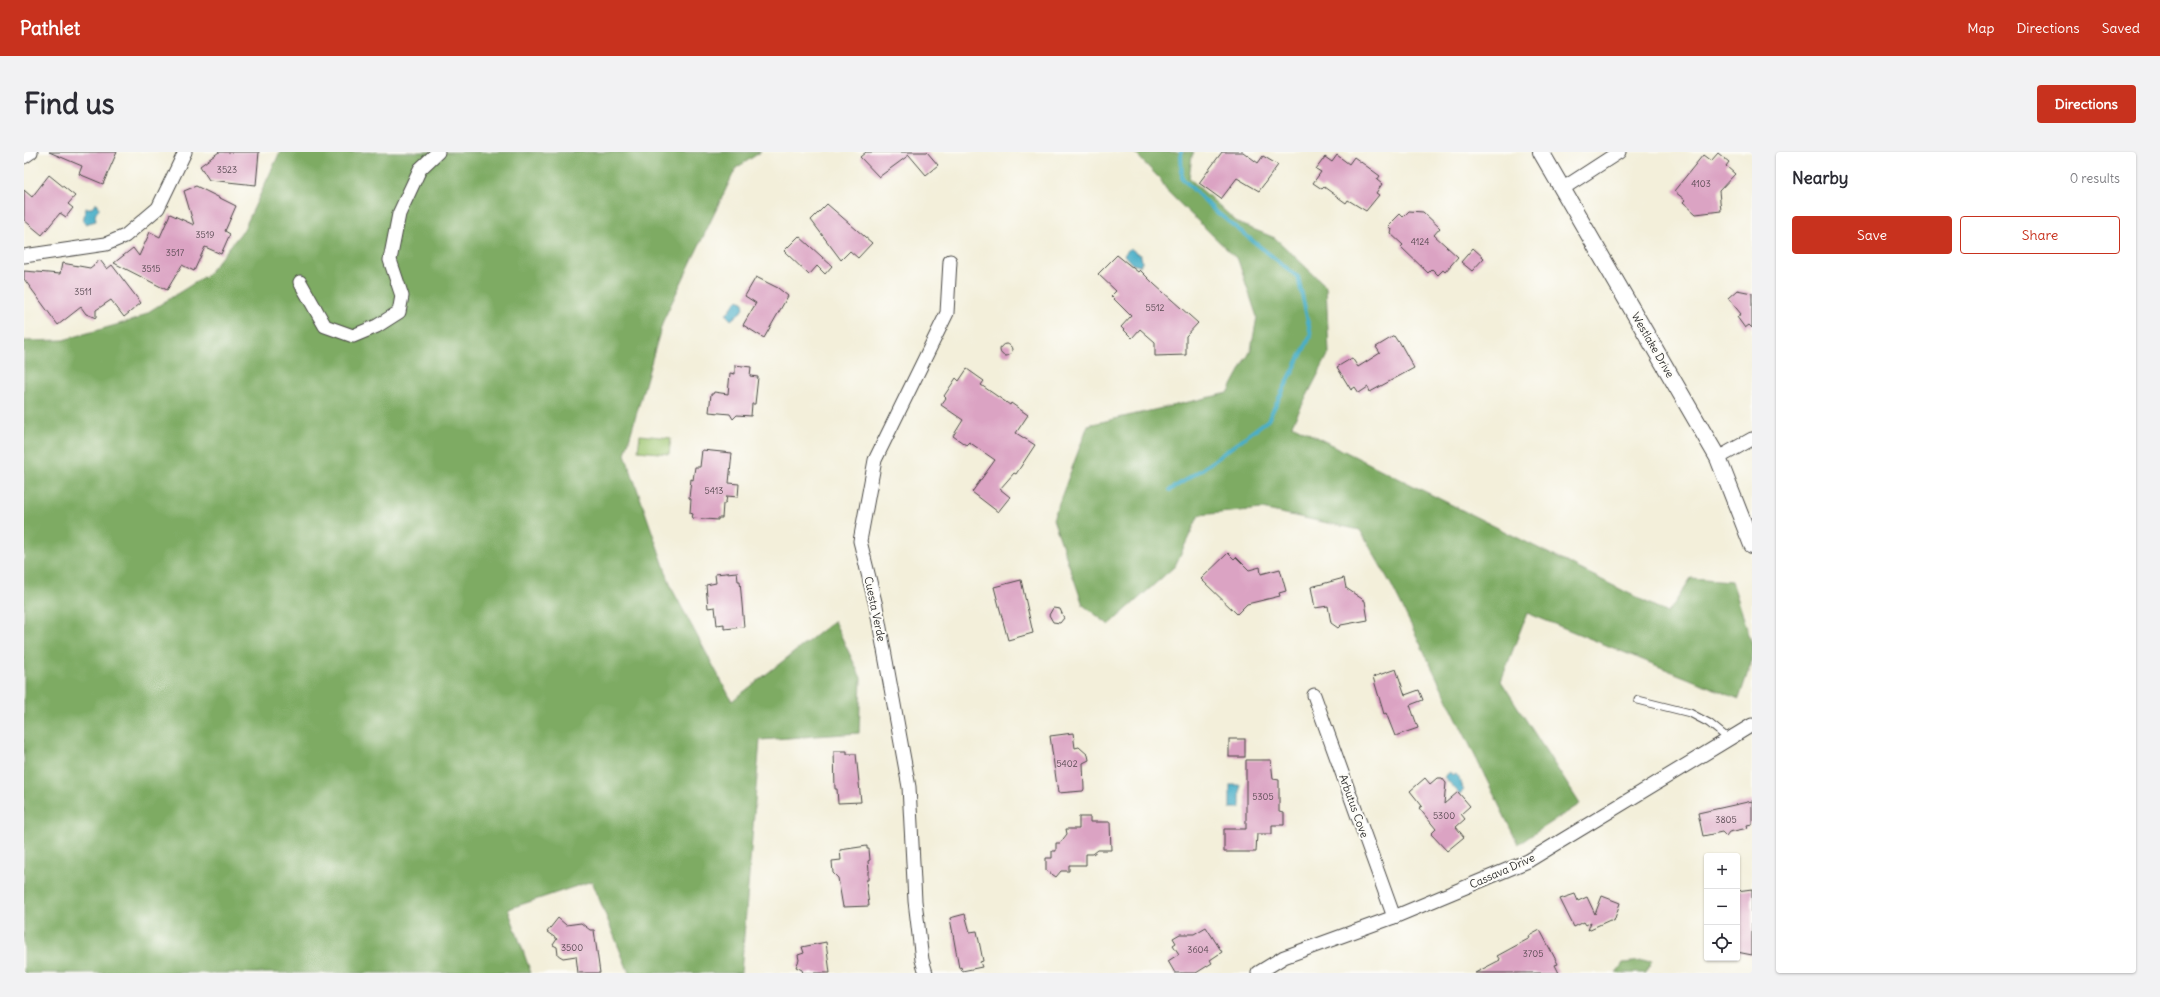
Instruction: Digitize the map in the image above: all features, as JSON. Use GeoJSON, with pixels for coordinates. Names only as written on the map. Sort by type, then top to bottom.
{"type":"FeatureCollection","features":[{"type":"Feature","properties":{"kind":"street"},"geometry":{"type":"LineString","coordinates":[[24,158],[31,152]]}},
{"type":"Feature","properties":{"kind":"street"},"geometry":{"type":"LineString","coordinates":[[24,256],[106,244],[125,236],[158,208],[185,152]]}},
{"type":"Feature","properties":{"kind":"street"},"geometry":{"type":"LineString","coordinates":[[300,282],[325,326],[353,336],[377,326],[398,312],[402,296],[390,260],[399,214],[420,168],[438,152]]}},
{"type":"Feature","properties":{"kind":"street","name":"Westlake Drive"},"geometry":{"type":"LineString","coordinates":[[1540,152],[1718,458],[1752,545]]}},
{"type":"Feature","properties":{"kind":"street"},"geometry":{"type":"LineString","coordinates":[[1562,189],[1619,152]]}},
{"type":"Feature","properties":{"kind":"street","name":"Cuesta Verde"},"geometry":{"type":"LineString","coordinates":[[926,973],[922,960],[915,900],[909,787],[876,606],[860,541],[875,460],[947,313],[950,261]]}},
{"type":"Feature","properties":{"kind":"street"},"geometry":{"type":"LineString","coordinates":[[1718,458],[1752,439]]}},
{"type":"Feature","properties":{"kind":"street","name":"Arbutus Cove"},"geometry":{"type":"LineString","coordinates":[[1314,695],[1394,917]]}},
{"type":"Feature","properties":{"kind":"street","name":"Cassava Drive"},"geometry":{"type":"LineString","coordinates":[[1258,973],[1284,957],[1394,917],[1528,861],[1730,740],[1752,725]]}},
{"type":"Feature","properties":{"kind":"lane"},"geometry":{"type":"LineString","coordinates":[[1638,700],[1690,713],[1709,723],[1730,740]]}},
{"type":"Feature","properties":{"kind":"green space"},"geometry":{"type":"Polygon","coordinates":[[[280,152],[761,152],[736,168],[663,321],[625,454],[672,589],[732,701],[834,621],[861,678],[859,733],[760,740],[741,973],[629,973],[592,881],[508,909],[531,973],[24,973],[24,341],[63,340],[137,319],[207,275],[244,229],[280,152]]]}},
{"type":"Feature","properties":{"kind":"green space"},"geometry":{"type":"Polygon","coordinates":[[[1134,152],[1194,152],[1192,156],[1189,178],[1238,223],[1275,238],[1326,286],[1329,353],[1292,425],[1668,613],[1691,578],[1732,581],[1752,644],[1752,660],[1739,699],[1527,613],[1501,681],[1580,804],[1518,844],[1392,586],[1360,530],[1262,509],[1199,515],[1175,566],[1109,625],[1083,605],[1053,519],[1088,425],[1228,393],[1251,350],[1257,317],[1238,260],[1168,192],[1160,179],[1134,152]]]}},
{"type":"Feature","properties":{"kind":"green space"},"geometry":{"type":"Polygon","coordinates":[[[640,435],[671,438],[669,454],[638,451],[640,435]]]}},
{"type":"Feature","properties":{"kind":"green space"},"geometry":{"type":"Polygon","coordinates":[[[1653,960],[1646,973],[1616,973],[1623,963],[1653,960]]]}},
{"type":"Feature","properties":{"kind":"water"},"geometry":{"type":"Polygon","coordinates":[[[95,204],[98,204],[99,208],[95,215],[96,221],[85,224],[83,221],[86,208],[92,208],[95,204]]]}},
{"type":"Feature","properties":{"kind":"water"},"geometry":{"type":"Polygon","coordinates":[[[1130,248],[1141,256],[1142,262],[1140,266],[1132,264],[1124,255],[1130,248]]]}},
{"type":"Feature","properties":{"kind":"water"},"geometry":{"type":"Polygon","coordinates":[[[737,300],[743,302],[744,309],[731,320],[726,315],[737,300]]]}},
{"type":"Feature","properties":{"kind":"water"},"geometry":{"type":"Polygon","coordinates":[[[1450,772],[1453,776],[1456,774],[1459,777],[1461,786],[1464,790],[1460,794],[1444,777],[1450,772]]]}},
{"type":"Feature","properties":{"kind":"water"},"geometry":{"type":"Polygon","coordinates":[[[1230,785],[1240,785],[1240,808],[1230,808],[1230,785]]]}},
{"type":"Feature","properties":{"kind":"building"},"geometry":{"type":"Polygon","coordinates":[[[49,152],[117,152],[103,184],[79,174],[82,166],[49,152]]]}},
{"type":"Feature","properties":{"kind":"building"},"geometry":{"type":"Polygon","coordinates":[[[219,152],[259,152],[256,185],[209,180],[200,166],[219,152]]]}},
{"type":"Feature","properties":{"kind":"building"},"geometry":{"type":"Polygon","coordinates":[[[866,152],[927,152],[938,165],[926,175],[909,155],[879,177],[860,157],[866,152]]]}},
{"type":"Feature","properties":{"kind":"building"},"geometry":{"type":"Polygon","coordinates":[[[1222,152],[1243,152],[1258,163],[1263,156],[1278,165],[1259,191],[1237,178],[1221,199],[1199,183],[1222,152]]]}},
{"type":"Feature","properties":{"kind":"building"},"geometry":{"type":"Polygon","coordinates":[[[1718,153],[1729,162],[1726,166],[1735,174],[1719,191],[1721,211],[1696,214],[1683,202],[1685,200],[1674,191],[1703,155],[1711,161],[1718,153]]]}},
{"type":"Feature","properties":{"kind":"building"},"geometry":{"type":"Polygon","coordinates":[[[1337,155],[1349,164],[1354,157],[1380,176],[1377,180],[1382,184],[1376,193],[1379,195],[1366,211],[1348,200],[1346,203],[1324,187],[1322,189],[1313,183],[1321,172],[1316,169],[1325,157],[1332,162],[1337,155]]]}},
{"type":"Feature","properties":{"kind":"building"},"geometry":{"type":"Polygon","coordinates":[[[49,175],[75,196],[68,204],[73,208],[66,217],[60,213],[42,235],[24,220],[24,190],[32,197],[49,175]]]}},
{"type":"Feature","properties":{"kind":"building"},"geometry":{"type":"Polygon","coordinates":[[[196,186],[236,206],[225,231],[230,234],[221,254],[205,247],[194,271],[182,265],[167,290],[114,263],[133,248],[139,256],[150,232],[160,237],[170,214],[194,225],[184,191],[196,186]]]}},
{"type":"Feature","properties":{"kind":"building"},"geometry":{"type":"Polygon","coordinates":[[[827,204],[872,243],[858,258],[850,251],[841,260],[811,220],[827,204]]]}},
{"type":"Feature","properties":{"kind":"building"},"geometry":{"type":"Polygon","coordinates":[[[1409,211],[1423,212],[1440,228],[1434,235],[1458,257],[1445,272],[1443,270],[1438,275],[1432,269],[1428,273],[1401,247],[1403,245],[1390,233],[1391,229],[1388,226],[1400,214],[1403,217],[1409,211]]]}},
{"type":"Feature","properties":{"kind":"building"},"geometry":{"type":"Polygon","coordinates":[[[799,236],[832,266],[825,274],[817,266],[809,275],[784,251],[799,236]]]}},
{"type":"Feature","properties":{"kind":"building"},"geometry":{"type":"Polygon","coordinates":[[[1473,248],[1484,258],[1472,271],[1461,262],[1473,248]]]}},
{"type":"Feature","properties":{"kind":"building"},"geometry":{"type":"Polygon","coordinates":[[[1117,255],[1138,272],[1140,270],[1198,323],[1186,336],[1186,355],[1155,356],[1155,342],[1140,329],[1132,338],[1121,327],[1131,316],[1111,296],[1116,291],[1098,274],[1117,255]]]}},
{"type":"Feature","properties":{"kind":"building"},"geometry":{"type":"Polygon","coordinates":[[[100,260],[107,269],[112,265],[141,303],[124,317],[111,300],[96,310],[96,318],[86,314],[81,307],[58,325],[24,279],[24,271],[60,274],[62,263],[90,268],[100,260]]]}},
{"type":"Feature","properties":{"kind":"building"},"geometry":{"type":"Polygon","coordinates":[[[756,277],[778,288],[788,296],[764,338],[743,325],[756,303],[745,296],[756,277]]]}},
{"type":"Feature","properties":{"kind":"building"},"geometry":{"type":"Polygon","coordinates":[[[1737,290],[1752,293],[1752,328],[1749,325],[1745,328],[1737,317],[1741,314],[1728,298],[1737,290]]]}},
{"type":"Feature","properties":{"kind":"building"},"geometry":{"type":"Polygon","coordinates":[[[1394,336],[1398,342],[1399,341],[1414,368],[1370,392],[1368,387],[1359,393],[1355,387],[1351,390],[1337,367],[1352,358],[1358,367],[1380,353],[1376,347],[1394,336]]]}},
{"type":"Feature","properties":{"kind":"building"},"geometry":{"type":"Polygon","coordinates":[[[1006,344],[1010,346],[1012,350],[1010,354],[1006,356],[1002,354],[1000,350],[1002,346],[1006,344]]]}},
{"type":"Feature","properties":{"kind":"building"},"geometry":{"type":"Polygon","coordinates":[[[735,365],[751,367],[750,376],[758,377],[755,404],[752,404],[751,416],[737,415],[733,419],[730,414],[709,412],[711,394],[714,392],[728,394],[730,373],[735,374],[735,365]]]}},
{"type":"Feature","properties":{"kind":"building"},"geometry":{"type":"Polygon","coordinates":[[[967,369],[984,381],[981,385],[1010,405],[1011,403],[1028,415],[1016,433],[1035,445],[1016,474],[1014,473],[1000,489],[1010,497],[998,512],[972,492],[995,460],[969,442],[966,445],[953,436],[963,420],[941,405],[946,398],[944,396],[956,378],[959,381],[967,369]]]}},
{"type":"Feature","properties":{"kind":"building"},"geometry":{"type":"Polygon","coordinates":[[[702,450],[732,453],[729,483],[739,484],[738,497],[727,496],[726,502],[723,504],[722,518],[718,518],[718,520],[692,518],[693,514],[690,513],[691,499],[689,498],[691,479],[693,480],[695,467],[700,467],[702,450]]]}},
{"type":"Feature","properties":{"kind":"building"},"geometry":{"type":"Polygon","coordinates":[[[1228,553],[1234,559],[1236,557],[1249,570],[1260,567],[1261,574],[1280,569],[1286,591],[1279,593],[1280,596],[1247,604],[1237,614],[1201,579],[1228,553]]]}},
{"type":"Feature","properties":{"kind":"building"},"geometry":{"type":"Polygon","coordinates":[[[737,572],[738,581],[740,581],[744,627],[724,629],[724,624],[717,625],[715,607],[708,608],[706,585],[716,583],[715,574],[737,572]]]}},
{"type":"Feature","properties":{"kind":"building"},"geometry":{"type":"Polygon","coordinates":[[[1344,578],[1346,588],[1365,601],[1368,620],[1341,625],[1338,628],[1331,623],[1328,606],[1315,608],[1311,587],[1344,578]]]}},
{"type":"Feature","properties":{"kind":"building"},"geometry":{"type":"Polygon","coordinates":[[[1021,580],[1033,633],[1008,640],[994,587],[1021,580]]]}},
{"type":"Feature","properties":{"kind":"building"},"geometry":{"type":"Polygon","coordinates":[[[1053,608],[1060,609],[1064,618],[1060,623],[1053,622],[1049,615],[1053,608]]]}},
{"type":"Feature","properties":{"kind":"building"},"geometry":{"type":"Polygon","coordinates":[[[1396,669],[1405,695],[1419,690],[1423,700],[1410,705],[1418,728],[1395,736],[1386,713],[1384,714],[1373,677],[1396,669]]]}},
{"type":"Feature","properties":{"kind":"building"},"geometry":{"type":"Polygon","coordinates":[[[1073,733],[1075,748],[1079,747],[1088,755],[1089,760],[1083,763],[1084,789],[1083,791],[1058,793],[1050,736],[1073,733]]]}},
{"type":"Feature","properties":{"kind":"building"},"geometry":{"type":"Polygon","coordinates":[[[1229,739],[1245,739],[1245,757],[1229,757],[1229,739]]]}},
{"type":"Feature","properties":{"kind":"building"},"geometry":{"type":"Polygon","coordinates":[[[834,751],[847,751],[847,754],[856,754],[861,802],[838,803],[837,789],[835,789],[834,751]]]}},
{"type":"Feature","properties":{"kind":"building"},"geometry":{"type":"Polygon","coordinates":[[[1246,760],[1271,760],[1273,779],[1279,780],[1279,812],[1284,813],[1284,825],[1272,825],[1272,834],[1257,834],[1256,852],[1224,852],[1224,829],[1246,829],[1246,760]]]}},
{"type":"Feature","properties":{"kind":"building"},"geometry":{"type":"Polygon","coordinates":[[[1425,778],[1430,784],[1437,778],[1442,778],[1446,783],[1444,804],[1458,792],[1470,806],[1461,814],[1465,819],[1456,827],[1464,837],[1447,851],[1431,834],[1436,829],[1419,808],[1422,806],[1410,791],[1425,778]]]}},
{"type":"Feature","properties":{"kind":"building"},"geometry":{"type":"Polygon","coordinates":[[[1752,801],[1752,824],[1747,825],[1748,828],[1729,832],[1726,836],[1722,832],[1703,836],[1698,813],[1752,801]]]}},
{"type":"Feature","properties":{"kind":"building"},"geometry":{"type":"Polygon","coordinates":[[[1079,817],[1090,817],[1090,822],[1110,822],[1111,850],[1098,850],[1093,854],[1086,854],[1086,865],[1069,865],[1069,871],[1061,871],[1056,877],[1046,870],[1046,858],[1052,858],[1052,851],[1056,851],[1056,843],[1060,843],[1067,834],[1066,829],[1079,829],[1079,817]]]}},
{"type":"Feature","properties":{"kind":"building"},"geometry":{"type":"Polygon","coordinates":[[[867,846],[867,849],[869,849],[870,860],[868,861],[868,880],[866,880],[869,906],[843,907],[838,878],[833,873],[832,861],[841,860],[840,850],[867,846]]]}},
{"type":"Feature","properties":{"kind":"building"},"geometry":{"type":"Polygon","coordinates":[[[1752,889],[1752,955],[1740,953],[1740,891],[1752,889]]]}},
{"type":"Feature","properties":{"kind":"building"},"geometry":{"type":"Polygon","coordinates":[[[1575,894],[1578,901],[1587,897],[1595,914],[1602,896],[1620,903],[1614,921],[1610,920],[1588,930],[1591,922],[1586,925],[1584,922],[1574,927],[1560,899],[1575,894]]]}},
{"type":"Feature","properties":{"kind":"building"},"geometry":{"type":"Polygon","coordinates":[[[965,914],[970,932],[977,931],[983,961],[980,962],[982,967],[962,971],[961,967],[959,968],[950,918],[965,914]]]}},
{"type":"Feature","properties":{"kind":"building"},"geometry":{"type":"Polygon","coordinates":[[[558,918],[566,925],[581,923],[590,930],[594,930],[600,973],[578,973],[576,956],[563,958],[558,955],[557,947],[553,945],[557,939],[547,932],[558,918]]]}},
{"type":"Feature","properties":{"kind":"building"},"geometry":{"type":"Polygon","coordinates":[[[1206,927],[1222,952],[1210,960],[1212,963],[1196,973],[1175,973],[1168,961],[1179,954],[1173,945],[1176,943],[1173,938],[1180,934],[1194,934],[1206,927]]]}},
{"type":"Feature","properties":{"kind":"building"},"geometry":{"type":"Polygon","coordinates":[[[1540,930],[1558,964],[1555,965],[1559,973],[1475,973],[1500,960],[1497,956],[1530,938],[1529,936],[1540,930]]]}},
{"type":"Feature","properties":{"kind":"building"},"geometry":{"type":"Polygon","coordinates":[[[826,942],[830,973],[803,973],[802,970],[796,967],[799,960],[798,955],[804,953],[802,947],[826,942]]]}},
{"type":"Feature","properties":{"kind":"waterway"},"geometry":{"type":"LineString","coordinates":[[1170,490],[1201,470],[1268,420],[1311,335],[1298,277],[1214,210],[1182,178],[1181,152]]}}]}
